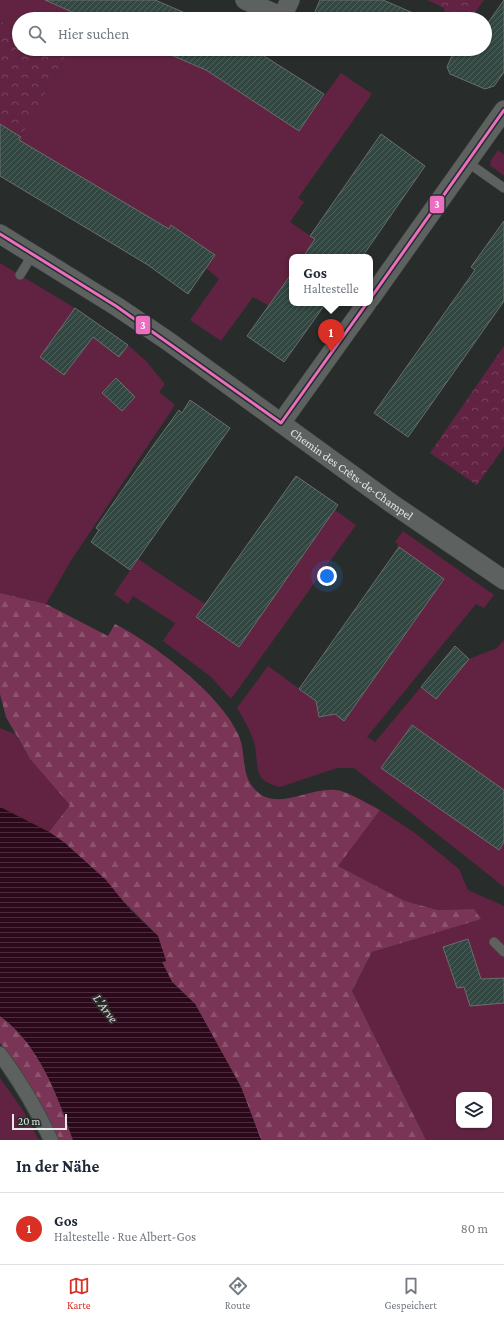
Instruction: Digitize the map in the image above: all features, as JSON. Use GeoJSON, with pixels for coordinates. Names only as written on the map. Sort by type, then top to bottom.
{"type":"FeatureCollection","features":[{"type":"Feature","properties":{"kind":"street"},"geometry":{"type":"LineString","coordinates":[[245,0],[271,12]]}},
{"type":"Feature","properties":{"kind":"street"},"geometry":{"type":"LineString","coordinates":[[284,12],[290,0]]}},
{"type":"Feature","properties":{"kind":"street"},"geometry":{"type":"LineString","coordinates":[[373,295],[504,110]]}},
{"type":"Feature","properties":{"kind":"street","name":"Chemin des Crêts-de-Champel"},"geometry":{"type":"LineString","coordinates":[[0,234],[162,337],[504,580]]}},
{"type":"Feature","properties":{"kind":"street"},"geometry":{"type":"LineString","coordinates":[[281,423],[365,306]]}},
{"type":"Feature","properties":{"kind":"street"},"geometry":{"type":"LineString","coordinates":[[0,1054],[20,1082],[52,1140]]}},
{"type":"Feature","properties":{"kind":"lane"},"geometry":{"type":"LineString","coordinates":[[467,162],[504,188]]}},
{"type":"Feature","properties":{"kind":"lane"},"geometry":{"type":"LineString","coordinates":[[20,275],[33,254]]}},
{"type":"Feature","properties":{"kind":"lane"},"geometry":{"type":"LineString","coordinates":[[494,942],[504,952]]}},
{"type":"Feature","properties":{"kind":"green space"},"geometry":{"type":"Polygon","coordinates":[[[0,0],[45,0],[72,12],[12,12],[12,27],[0,21],[0,0]]]}},
{"type":"Feature","properties":{"kind":"green space"},"geometry":{"type":"Polygon","coordinates":[[[427,0],[484,0],[475,12],[445,12],[444,8],[427,0]]]}},
{"type":"Feature","properties":{"kind":"green space"},"geometry":{"type":"Polygon","coordinates":[[[0,21],[12,27],[12,56],[65,57],[21,137],[0,124],[0,21]]]}},
{"type":"Feature","properties":{"kind":"green space"},"geometry":{"type":"Polygon","coordinates":[[[63,56],[173,56],[206,70],[299,130],[341,73],[372,94],[298,198],[304,202],[290,222],[315,239],[305,254],[289,254],[289,277],[269,306],[253,297],[221,341],[190,320],[219,279],[206,268],[215,255],[172,225],[169,229],[19,140],[65,57],[63,56]]]}},
{"type":"Feature","properties":{"kind":"green space"},"geometry":{"type":"Polygon","coordinates":[[[498,150],[504,155],[504,176],[490,165],[491,160],[498,150]]]}},
{"type":"Feature","properties":{"kind":"green space"},"geometry":{"type":"Polygon","coordinates":[[[0,263],[75,308],[128,345],[146,361],[165,384],[159,392],[175,405],[70,562],[46,604],[0,593],[0,263]]]}},
{"type":"Feature","properties":{"kind":"green space"},"geometry":{"type":"Polygon","coordinates":[[[504,346],[504,447],[477,485],[430,453],[504,346]]]}},
{"type":"Feature","properties":{"kind":"green space"},"geometry":{"type":"Polygon","coordinates":[[[335,510],[356,525],[231,699],[210,676],[163,641],[175,623],[133,596],[128,604],[114,594],[138,559],[205,604],[239,647],[335,510]]]}},
{"type":"Feature","properties":{"kind":"green space"},"geometry":{"type":"Polygon","coordinates":[[[403,531],[494,595],[484,608],[476,604],[367,737],[375,742],[421,687],[436,699],[469,659],[497,648],[504,640],[504,790],[412,725],[382,767],[498,850],[504,842],[504,887],[354,768],[337,768],[280,787],[264,780],[258,770],[254,742],[247,725],[237,708],[268,666],[316,701],[319,717],[335,714],[345,720],[444,579],[397,546],[398,544],[395,542],[403,531]]]}},
{"type":"Feature","properties":{"kind":"green space"},"geometry":{"type":"Polygon","coordinates":[[[0,593],[46,604],[108,636],[115,624],[166,657],[201,687],[217,703],[229,719],[241,742],[246,773],[253,787],[260,794],[268,798],[287,799],[317,791],[336,790],[351,795],[380,810],[338,866],[405,901],[438,910],[474,909],[481,919],[372,952],[352,991],[426,1140],[261,1140],[241,1087],[195,1004],[172,982],[162,962],[166,961],[158,936],[65,843],[49,832],[70,805],[30,759],[6,717],[0,694],[0,593]]]}},
{"type":"Feature","properties":{"kind":"green space"},"geometry":{"type":"Polygon","coordinates":[[[0,728],[15,734],[30,759],[71,805],[49,832],[0,807],[0,728]]]}},
{"type":"Feature","properties":{"kind":"green space"},"geometry":{"type":"Polygon","coordinates":[[[380,810],[415,833],[459,869],[468,890],[504,906],[504,1140],[426,1140],[352,991],[372,952],[480,918],[474,909],[438,910],[405,901],[337,866],[380,810]]]}},
{"type":"Feature","properties":{"kind":"green space"},"geometry":{"type":"Polygon","coordinates":[[[0,1016],[26,1041],[46,1072],[61,1106],[73,1140],[58,1140],[40,1103],[20,1069],[0,1043],[0,1016]]]}},
{"type":"Feature","properties":{"kind":"green space"},"geometry":{"type":"Polygon","coordinates":[[[0,1078],[24,1112],[39,1140],[0,1140],[0,1078]]]}},
{"type":"Feature","properties":{"kind":"water","name":"L'Arve"},"geometry":{"type":"Polygon","coordinates":[[[0,807],[49,832],[65,843],[106,880],[131,911],[158,936],[166,961],[162,962],[172,982],[195,1004],[241,1087],[261,1140],[73,1140],[61,1106],[46,1072],[26,1041],[0,1016],[0,807]]]}},
{"type":"Feature","properties":{"kind":"building"},"geometry":{"type":"Polygon","coordinates":[[[45,0],[155,0],[183,12],[72,12],[45,0]]]}},
{"type":"Feature","properties":{"kind":"building"},"geometry":{"type":"Polygon","coordinates":[[[320,0],[383,0],[411,12],[315,12],[320,0]]]}},
{"type":"Feature","properties":{"kind":"building"},"geometry":{"type":"Polygon","coordinates":[[[504,0],[504,72],[494,86],[485,89],[450,74],[447,67],[452,56],[492,56],[492,17],[504,0]]]}},
{"type":"Feature","properties":{"kind":"building"},"geometry":{"type":"Polygon","coordinates":[[[173,56],[264,56],[324,94],[299,131],[206,70],[173,56]]]}},
{"type":"Feature","properties":{"kind":"building"},"geometry":{"type":"Polygon","coordinates":[[[0,124],[21,137],[19,140],[169,229],[171,225],[215,255],[188,294],[148,265],[0,176],[0,124]]]}},
{"type":"Feature","properties":{"kind":"building"},"geometry":{"type":"Polygon","coordinates":[[[381,134],[425,166],[364,254],[305,254],[315,239],[310,236],[381,134]]]}},
{"type":"Feature","properties":{"kind":"building"},"geometry":{"type":"Polygon","coordinates":[[[504,221],[504,301],[408,437],[374,413],[475,270],[471,267],[504,221]]]}},
{"type":"Feature","properties":{"kind":"building"},"geometry":{"type":"Polygon","coordinates":[[[289,277],[289,306],[324,306],[284,362],[247,336],[289,277]]]}},
{"type":"Feature","properties":{"kind":"building"},"geometry":{"type":"Polygon","coordinates":[[[75,308],[128,345],[119,357],[93,337],[64,375],[40,357],[75,308]]]}},
{"type":"Feature","properties":{"kind":"building"},"geometry":{"type":"Polygon","coordinates":[[[116,378],[135,397],[122,411],[102,393],[116,378]]]}},
{"type":"Feature","properties":{"kind":"building"},"geometry":{"type":"Polygon","coordinates":[[[190,400],[230,428],[130,570],[91,542],[99,530],[96,528],[153,446],[179,410],[182,413],[190,400]]]}},
{"type":"Feature","properties":{"kind":"building"},"geometry":{"type":"Polygon","coordinates":[[[296,476],[338,505],[239,647],[196,617],[296,476]]]}},
{"type":"Feature","properties":{"kind":"building"},"geometry":{"type":"Polygon","coordinates":[[[399,547],[444,579],[344,721],[335,714],[319,717],[316,701],[299,689],[399,547]]]}},
{"type":"Feature","properties":{"kind":"building"},"geometry":{"type":"Polygon","coordinates":[[[455,646],[469,659],[436,699],[421,687],[455,646]]]}},
{"type":"Feature","properties":{"kind":"building"},"geometry":{"type":"Polygon","coordinates":[[[412,725],[504,790],[504,842],[499,850],[381,768],[412,725]]]}},
{"type":"Feature","properties":{"kind":"building"},"geometry":{"type":"Polygon","coordinates":[[[468,939],[481,979],[504,978],[504,1003],[470,1006],[464,987],[457,988],[443,947],[468,939]]]}},
{"type":"Feature","properties":{"kind":"transit line","name":"3"},"geometry":{"type":"LineString","coordinates":[[373,295],[504,110]]}},
{"type":"Feature","properties":{"kind":"transit line","name":"3"},"geometry":{"type":"LineString","coordinates":[[0,234],[116,306],[281,423]]}},
{"type":"Feature","properties":{"kind":"transit line","name":"3"},"geometry":{"type":"LineString","coordinates":[[281,423],[365,306]]}},
{"type":"Feature","properties":{"kind":"place","name":"Gos"},"geometry":{"type":"Point","coordinates":[331,352]}}]}
